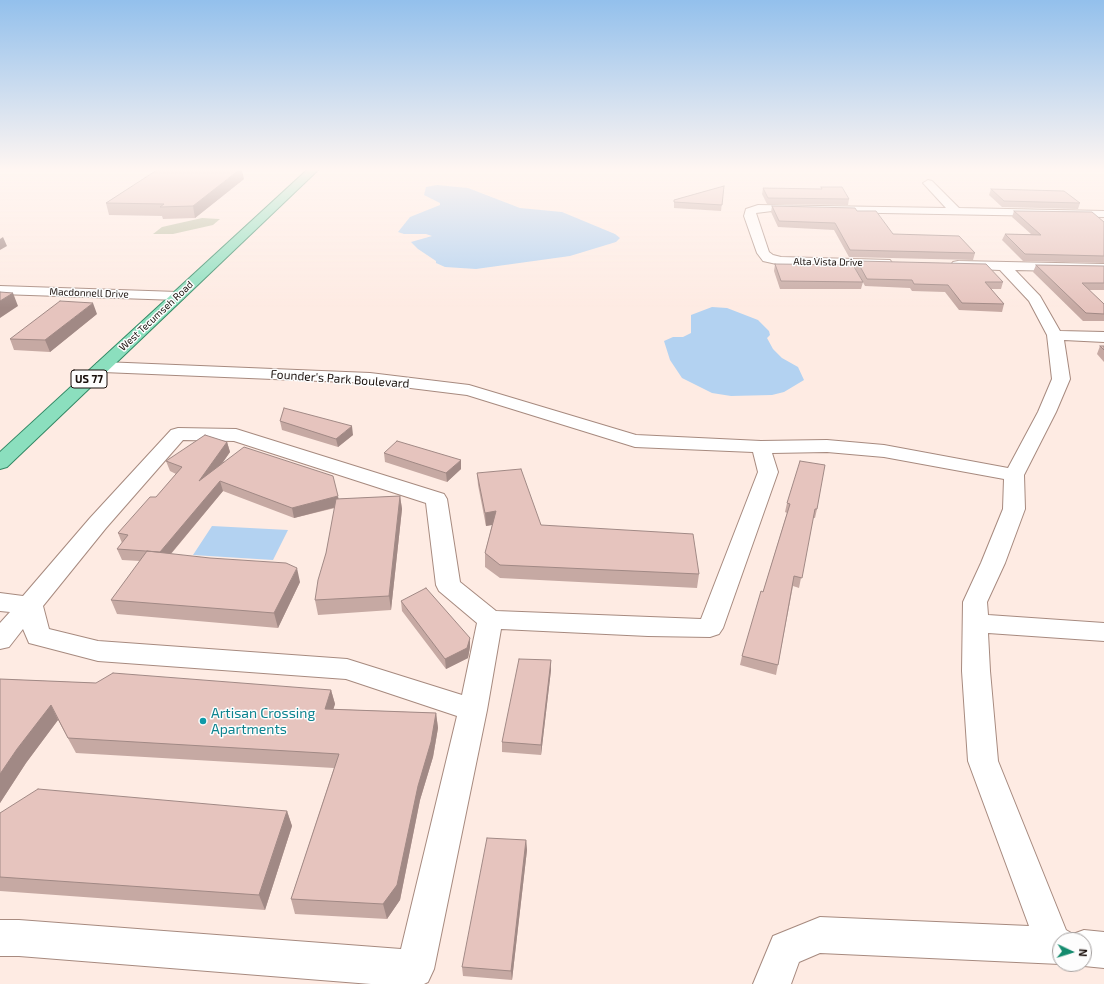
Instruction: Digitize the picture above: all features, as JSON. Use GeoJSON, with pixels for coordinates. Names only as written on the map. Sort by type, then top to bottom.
{"type":"FeatureCollection","features":[{"type":"Feature","properties":{"kind":"main road","name":"West Tecumseh Road"},"geometry":{"type":"LineString","coordinates":[[0,463],[264,216]]}},
{"type":"Feature","properties":{"kind":"street","name":"Alta Vista Drive"},"geometry":{"type":"LineString","coordinates":[[750,216],[763,253],[768,258],[781,261],[894,263]]}},
{"type":"Feature","properties":{"kind":"street"},"geometry":{"type":"LineString","coordinates":[[941,264],[1104,268]]}},
{"type":"Feature","properties":{"kind":"street"},"geometry":{"type":"LineString","coordinates":[[1004,266],[1035,299],[1055,335],[1061,379],[1047,412],[1014,475],[1014,509],[993,563],[975,602],[976,671],[983,761],[1059,932]]}},
{"type":"Feature","properties":{"kind":"street","name":"Macdonnell Drive"},"geometry":{"type":"LineString","coordinates":[[0,290],[178,296]]}},
{"type":"Feature","properties":{"kind":"street"},"geometry":{"type":"LineString","coordinates":[[1055,335],[1104,337]]}},
{"type":"Feature","properties":{"kind":"street","name":"Founder's Park Boulevard"},"geometry":{"type":"LineString","coordinates":[[102,367],[386,380],[469,390],[635,441],[761,447],[827,446],[884,451],[1014,475]]}},
{"type":"Feature","properties":{"kind":"street"},"geometry":{"type":"LineString","coordinates":[[0,640],[98,524],[178,434],[236,435],[436,499],[448,585],[490,620],[648,628],[710,628],[768,472],[761,447]]}},
{"type":"Feature","properties":{"kind":"street"},"geometry":{"type":"LineString","coordinates":[[0,602],[30,604]]}},
{"type":"Feature","properties":{"kind":"street"},"geometry":{"type":"LineString","coordinates":[[30,604],[38,636],[98,652],[347,669],[473,710]]}},
{"type":"Feature","properties":{"kind":"street"},"geometry":{"type":"LineString","coordinates":[[0,938],[19,938],[415,969],[473,710],[490,620]]}},
{"type":"Feature","properties":{"kind":"street"},"geometry":{"type":"LineString","coordinates":[[975,623],[1104,632]]}},
{"type":"Feature","properties":{"kind":"street"},"geometry":{"type":"LineString","coordinates":[[772,984],[786,949],[820,935],[1052,946]]}},
{"type":"Feature","properties":{"kind":"street"},"geometry":{"type":"LineString","coordinates":[[1092,949],[1104,950]]}},
{"type":"Feature","properties":{"kind":"green space"},"geometry":{"type":"Polygon","coordinates":[[[202,218],[220,219],[213,225],[173,234],[153,234],[162,227],[202,218]]]}},
{"type":"Feature","properties":{"kind":"water"},"geometry":{"type":"Polygon","coordinates":[[[571,216],[615,234],[620,238],[616,242],[570,256],[476,269],[445,267],[436,263],[436,261],[418,249],[411,242],[432,236],[426,234],[404,234],[398,232],[410,217],[571,216]]]}},
{"type":"Feature","properties":{"kind":"water"},"geometry":{"type":"Polygon","coordinates":[[[712,307],[727,308],[758,320],[769,331],[770,335],[767,338],[773,349],[782,358],[798,367],[804,380],[784,392],[772,395],[731,396],[712,393],[682,378],[670,360],[664,341],[673,337],[683,337],[691,333],[691,315],[712,307]]]}},
{"type":"Feature","properties":{"kind":"water"},"geometry":{"type":"Polygon","coordinates":[[[212,526],[288,530],[273,560],[193,555],[212,526]]]}},
{"type":"Feature","properties":{"kind":"building"},"geometry":{"type":"Polygon","coordinates":[[[777,216],[880,216],[893,234],[959,236],[975,253],[850,250],[835,223],[779,221],[777,216]]]}},
{"type":"Feature","properties":{"kind":"building"},"geometry":{"type":"Polygon","coordinates":[[[1020,216],[1097,216],[1104,222],[1104,256],[1025,254],[1005,234],[1041,235],[1020,216]]]}},
{"type":"Feature","properties":{"kind":"building"},"geometry":{"type":"Polygon","coordinates":[[[857,261],[986,264],[1003,282],[985,282],[1004,304],[962,303],[948,285],[914,284],[912,280],[867,279],[857,261]]]}},
{"type":"Feature","properties":{"kind":"building"},"geometry":{"type":"Polygon","coordinates":[[[775,264],[853,265],[863,282],[781,281],[775,264]]]}},
{"type":"Feature","properties":{"kind":"building"},"geometry":{"type":"Polygon","coordinates":[[[1036,265],[1104,266],[1104,283],[1082,283],[1104,304],[1104,314],[1086,313],[1036,265]]]}},
{"type":"Feature","properties":{"kind":"building"},"geometry":{"type":"Polygon","coordinates":[[[0,292],[13,293],[0,301],[0,292]]]}},
{"type":"Feature","properties":{"kind":"building"},"geometry":{"type":"Polygon","coordinates":[[[60,301],[93,303],[45,340],[10,339],[60,301]]]}},
{"type":"Feature","properties":{"kind":"building"},"geometry":{"type":"Polygon","coordinates":[[[284,408],[352,426],[336,439],[280,421],[284,408]]]}},
{"type":"Feature","properties":{"kind":"building"},"geometry":{"type":"Polygon","coordinates":[[[205,435],[227,442],[199,481],[244,447],[333,476],[338,496],[292,508],[220,481],[160,552],[117,549],[128,535],[118,533],[150,497],[156,497],[182,467],[166,461],[205,435]]]}},
{"type":"Feature","properties":{"kind":"building"},"geometry":{"type":"Polygon","coordinates":[[[397,441],[461,460],[446,473],[384,453],[397,441]]]}},
{"type":"Feature","properties":{"kind":"building"},"geometry":{"type":"Polygon","coordinates":[[[800,461],[825,465],[802,578],[794,576],[778,665],[742,656],[761,591],[763,592],[790,504],[787,503],[800,461]]]}},
{"type":"Feature","properties":{"kind":"building"},"geometry":{"type":"Polygon","coordinates":[[[521,469],[541,525],[693,534],[699,574],[500,565],[485,553],[496,511],[485,513],[477,473],[521,469]]]}},
{"type":"Feature","properties":{"kind":"building"},"geometry":{"type":"Polygon","coordinates":[[[400,496],[389,596],[315,600],[318,580],[326,553],[336,499],[400,496]]]}},
{"type":"Feature","properties":{"kind":"building"},"geometry":{"type":"Polygon","coordinates":[[[147,551],[210,558],[286,563],[297,568],[274,613],[111,600],[147,551]]]}},
{"type":"Feature","properties":{"kind":"building"},"geometry":{"type":"Polygon","coordinates":[[[426,588],[470,638],[467,648],[445,659],[401,601],[426,588]]]}},
{"type":"Feature","properties":{"kind":"building"},"geometry":{"type":"Polygon","coordinates":[[[519,659],[551,660],[541,745],[502,742],[519,659]]]}},
{"type":"Feature","properties":{"kind":"building"},"geometry":{"type":"Polygon","coordinates":[[[113,673],[331,690],[325,709],[436,713],[431,742],[418,786],[397,885],[383,904],[291,899],[339,754],[68,738],[51,705],[0,774],[0,679],[96,683],[113,673]]]}},
{"type":"Feature","properties":{"kind":"building"},"geometry":{"type":"Polygon","coordinates":[[[38,789],[287,811],[259,895],[0,877],[0,813],[38,789]]]}},
{"type":"Feature","properties":{"kind":"building"},"geometry":{"type":"Polygon","coordinates":[[[487,838],[526,840],[511,971],[462,967],[487,838]]]}},
{"type":"Feature","properties":{"kind":"place","name":"Artisan Crossing Apartments"},"geometry":{"type":"Point","coordinates":[203,721]}}]}
